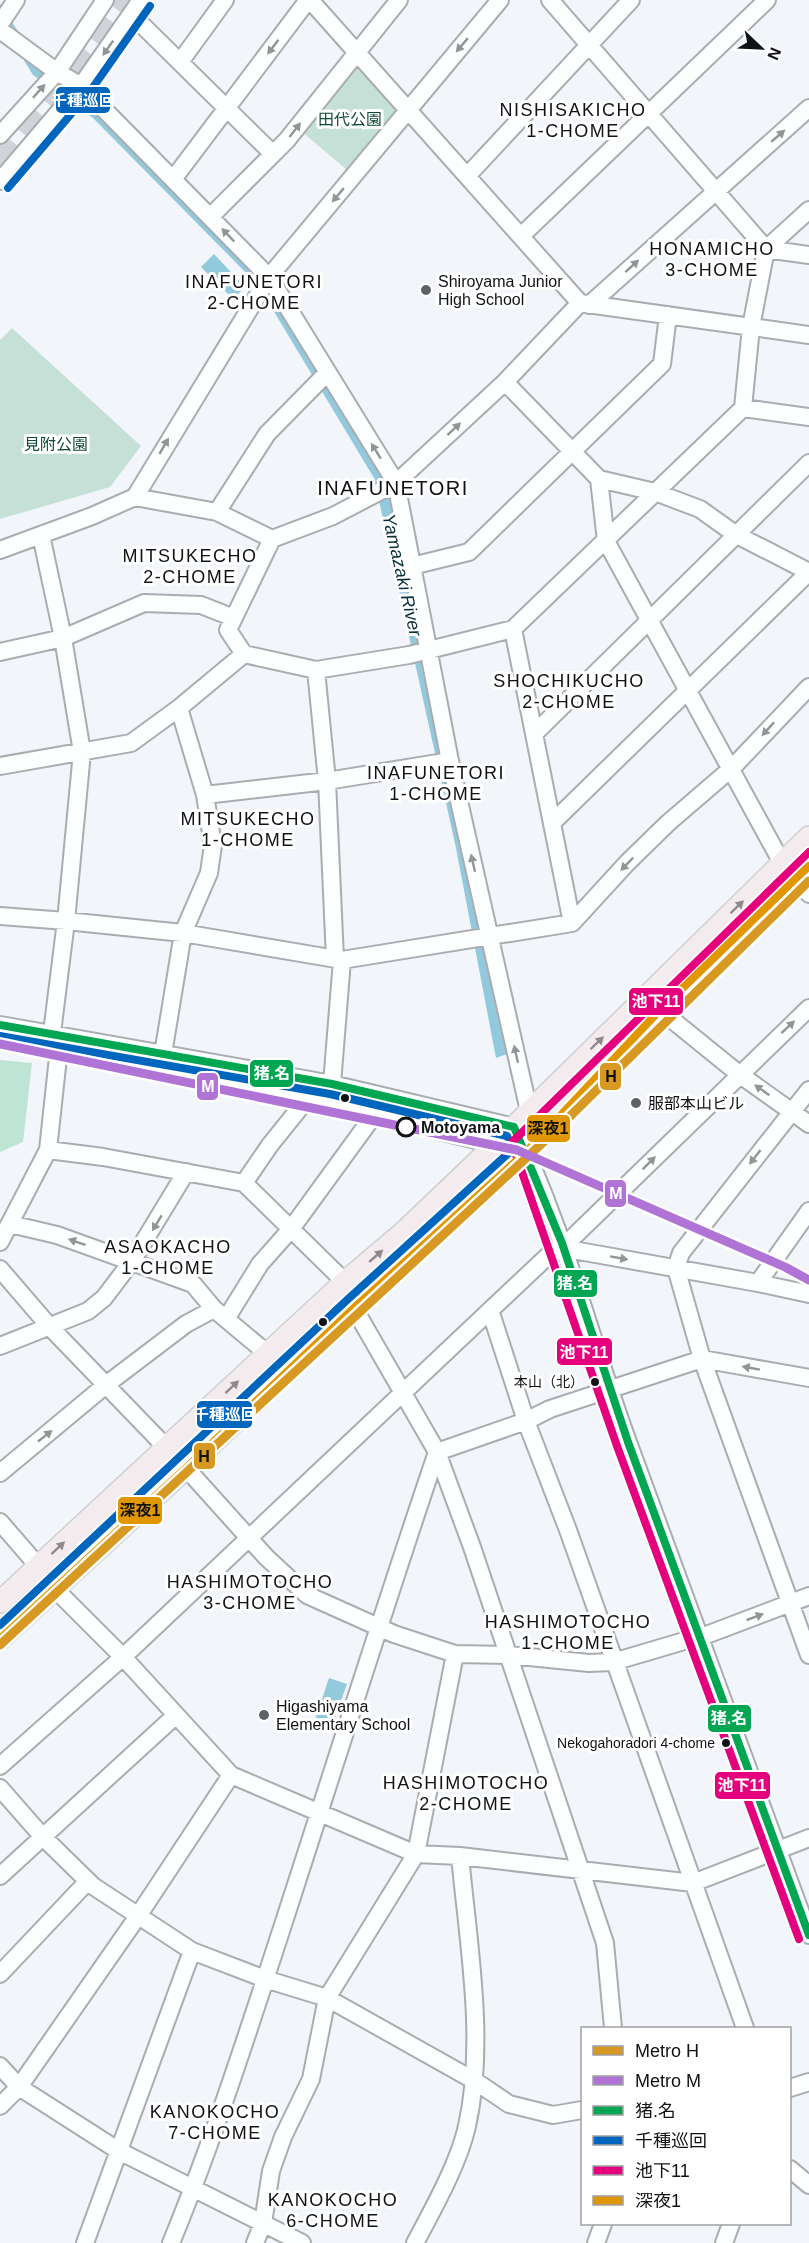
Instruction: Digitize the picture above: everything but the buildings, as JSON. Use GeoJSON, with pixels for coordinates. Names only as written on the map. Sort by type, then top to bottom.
{"type":"FeatureCollection","features":[{"type":"Feature","properties":{"kind":"main road"},"geometry":{"type":"LineString","coordinates":[[0,1639],[186,1468],[354,1308],[526,1152],[660,1010],[799,876],[809,837]]}},
{"type":"Feature","properties":{"kind":"main road"},"geometry":{"type":"LineString","coordinates":[[0,1602],[345,1282],[404,1232],[529,1111],[799,876]]}},
{"type":"Feature","properties":{"kind":"street"},"geometry":{"type":"LineString","coordinates":[[0,24],[16,0]]}},
{"type":"Feature","properties":{"kind":"street"},"geometry":{"type":"LineString","coordinates":[[0,135],[57,72],[105,0]]}},
{"type":"Feature","properties":{"kind":"street"},"geometry":{"type":"LineString","coordinates":[[0,181],[81,86],[141,0]]}},
{"type":"Feature","properties":{"kind":"street"},"geometry":{"type":"LineString","coordinates":[[180,62],[225,0]]}},
{"type":"Feature","properties":{"kind":"street"},"geometry":{"type":"LineString","coordinates":[[174,178],[309,0],[585,304],[809,335]]}},
{"type":"Feature","properties":{"kind":"street"},"geometry":{"type":"LineString","coordinates":[[210,217],[287,140],[399,0]]}},
{"type":"Feature","properties":{"kind":"street"},"geometry":{"type":"LineString","coordinates":[[135,497],[266,282],[500,0]]}},
{"type":"Feature","properties":{"kind":"street"},"geometry":{"type":"LineString","coordinates":[[550,0],[766,249],[809,255]]}},
{"type":"Feature","properties":{"kind":"street"},"geometry":{"type":"LineString","coordinates":[[468,175],[631,0]]}},
{"type":"Feature","properties":{"kind":"street"},"geometry":{"type":"LineString","coordinates":[[522,236],[766,0]]}},
{"type":"Feature","properties":{"kind":"street"},"geometry":{"type":"LineString","coordinates":[[131,14],[273,154]]}},
{"type":"Feature","properties":{"kind":"street"},"geometry":{"type":"LineString","coordinates":[[0,30],[57,72],[81,86],[210,217],[266,282],[327,373],[395,483],[412,566],[422,652],[444,762],[489,938],[529,1111]]}},
{"type":"Feature","properties":{"kind":"street"},"geometry":{"type":"LineString","coordinates":[[809,108],[585,304],[505,382],[395,483],[333,516],[272,539],[228,630],[244,654],[316,670],[422,652],[513,629],[743,408],[751,327],[766,249],[809,210]]}},
{"type":"Feature","properties":{"kind":"street"},"geometry":{"type":"LineString","coordinates":[[412,566],[469,552],[662,364],[668,315]]}},
{"type":"Feature","properties":{"kind":"street"},"geometry":{"type":"LineString","coordinates":[[217,512],[267,434],[327,373]]}},
{"type":"Feature","properties":{"kind":"street"},"geometry":{"type":"LineString","coordinates":[[505,382],[599,478],[655,492],[700,509],[735,534],[809,572],[552,823]]}},
{"type":"Feature","properties":{"kind":"street"},"geometry":{"type":"LineString","coordinates":[[743,408],[809,417]]}},
{"type":"Feature","properties":{"kind":"street"},"geometry":{"type":"LineString","coordinates":[[534,734],[809,463]]}},
{"type":"Feature","properties":{"kind":"street"},"geometry":{"type":"LineString","coordinates":[[599,478],[606,541],[732,768],[799,876]]}},
{"type":"Feature","properties":{"kind":"street"},"geometry":{"type":"LineString","coordinates":[[0,550],[135,497],[217,512],[272,539]]}},
{"type":"Feature","properties":{"kind":"street"},"geometry":{"type":"LineString","coordinates":[[0,1242],[48,1150],[82,752],[42,535]]}},
{"type":"Feature","properties":{"kind":"street"},"geometry":{"type":"LineString","coordinates":[[0,652],[63,639],[144,603],[201,605],[234,618]]}},
{"type":"Feature","properties":{"kind":"street"},"geometry":{"type":"LineString","coordinates":[[513,629],[572,923]]}},
{"type":"Feature","properties":{"kind":"street"},"geometry":{"type":"LineString","coordinates":[[0,766],[132,742],[179,708],[244,654]]}},
{"type":"Feature","properties":{"kind":"street"},"geometry":{"type":"LineString","coordinates":[[316,670],[327,781],[339,959],[332,1084]]}},
{"type":"Feature","properties":{"kind":"street"},"geometry":{"type":"LineString","coordinates":[[0,916],[183,933],[339,959],[489,938],[572,923],[668,823],[732,768],[809,687]]}},
{"type":"Feature","properties":{"kind":"street"},"geometry":{"type":"LineString","coordinates":[[163,1054],[183,933],[210,864],[213,845],[205,795],[179,708]]}},
{"type":"Feature","properties":{"kind":"street"},"geometry":{"type":"LineString","coordinates":[[205,795],[327,781],[444,762]]}},
{"type":"Feature","properties":{"kind":"street"},"geometry":{"type":"LineString","coordinates":[[0,1766],[123,1657],[553,1251],[562,1248],[809,1008]]}},
{"type":"Feature","properties":{"kind":"street"},"geometry":{"type":"LineString","coordinates":[[660,1010],[739,1074],[809,1124]]}},
{"type":"Feature","properties":{"kind":"street"},"geometry":{"type":"LineString","coordinates":[[0,1025],[526,1152]]}},
{"type":"Feature","properties":{"kind":"street"},"geometry":{"type":"LineString","coordinates":[[0,1040],[56,1040],[163,1054],[332,1084],[514,1127],[526,1152],[562,1248],[610,1389],[809,1935]]}},
{"type":"Feature","properties":{"kind":"street"},"geometry":{"type":"LineString","coordinates":[[809,1090],[791,1110],[681,1253],[676,1268],[702,1359],[809,1655]]}},
{"type":"Feature","properties":{"kind":"street"},"geometry":{"type":"LineString","coordinates":[[244,1183],[270,1145],[307,1099]]}},
{"type":"Feature","properties":{"kind":"street"},"geometry":{"type":"LineString","coordinates":[[0,1473],[107,1384],[186,1324],[220,1314],[291,1228],[374,1115]]}},
{"type":"Feature","properties":{"kind":"street"},"geometry":{"type":"LineString","coordinates":[[48,1150],[244,1183],[345,1282]]}},
{"type":"Feature","properties":{"kind":"street"},"geometry":{"type":"LineString","coordinates":[[0,1346],[88,1311],[104,1298],[132,1261],[186,1172]]}},
{"type":"Feature","properties":{"kind":"street"},"geometry":{"type":"LineString","coordinates":[[758,1283],[809,1211]]}},
{"type":"Feature","properties":{"kind":"street"},"geometry":{"type":"LineString","coordinates":[[10,1224],[57,1235],[193,1284],[220,1314],[268,1354]]}},
{"type":"Feature","properties":{"kind":"street"},"geometry":{"type":"LineString","coordinates":[[562,1248],[809,1294]]}},
{"type":"Feature","properties":{"kind":"street"},"geometry":{"type":"LineString","coordinates":[[0,1269],[49,1326],[107,1384],[289,1581],[307,1595],[377,1627],[455,1654],[509,1655],[589,1663],[613,1662],[701,1637],[809,1596]]}},
{"type":"Feature","properties":{"kind":"street"},"geometry":{"type":"LineString","coordinates":[[354,1308],[437,1452],[509,1655],[605,1942],[613,2027]]}},
{"type":"Feature","properties":{"kind":"street"},"geometry":{"type":"LineString","coordinates":[[490,1310],[526,1421],[745,2027]]}},
{"type":"Feature","properties":{"kind":"street"},"geometry":{"type":"LineString","coordinates":[[437,1452],[526,1421],[550,1409],[702,1359],[809,1378]]}},
{"type":"Feature","properties":{"kind":"street"},"geometry":{"type":"LineString","coordinates":[[171,2243],[193,2190],[265,1979],[377,1627],[437,1452]]}},
{"type":"Feature","properties":{"kind":"street"},"geometry":{"type":"LineString","coordinates":[[0,1522],[39,1567]]}},
{"type":"Feature","properties":{"kind":"street"},"geometry":{"type":"LineString","coordinates":[[54,1588],[123,1657],[231,1775],[416,1854],[460,1856],[693,1883],[809,1838]]}},
{"type":"Feature","properties":{"kind":"street"},"geometry":{"type":"LineString","coordinates":[[255,2243],[263,2223],[274,2162],[283,2137],[311,2079],[327,1998],[416,1854],[455,1654]]}},
{"type":"Feature","properties":{"kind":"street"},"geometry":{"type":"LineString","coordinates":[[0,1876],[175,1716]]}},
{"type":"Feature","properties":{"kind":"street"},"geometry":{"type":"LineString","coordinates":[[0,2106],[19,2087],[138,1916],[231,1775]]}},
{"type":"Feature","properties":{"kind":"street"},"geometry":{"type":"LineString","coordinates":[[0,1788],[42,1836],[88,1881],[192,1951],[265,1979],[327,1998],[475,2081],[509,2104],[553,2115],[581,2110]]}},
{"type":"Feature","properties":{"kind":"street"},"geometry":{"type":"LineString","coordinates":[[415,2243],[439,2197],[467,2128],[475,2081],[472,1991],[460,1856]]}},
{"type":"Feature","properties":{"kind":"street"},"geometry":{"type":"LineString","coordinates":[[0,1974],[88,1881]]}},
{"type":"Feature","properties":{"kind":"street"},"geometry":{"type":"LineString","coordinates":[[85,2243],[192,1951]]}},
{"type":"Feature","properties":{"kind":"street"},"geometry":{"type":"LineString","coordinates":[[0,2066],[19,2087],[118,2151],[302,2243]]}},
{"type":"Feature","properties":{"kind":"street"},"geometry":{"type":"LineString","coordinates":[[791,2087],[809,2082]]}},
{"type":"Feature","properties":{"kind":"street"},"geometry":{"type":"LineString","coordinates":[[791,2171],[809,2185]]}},
{"type":"Feature","properties":{"kind":"street"},"geometry":{"type":"LineString","coordinates":[[596,2243],[602,2225]]}},
{"type":"Feature","properties":{"kind":"green space","name":"田代公園"},"geometry":{"type":"Polygon","coordinates":[[[356,64],[398,111],[347,170],[301,131],[356,64]]]}},
{"type":"Feature","properties":{"kind":"green space","name":"見附公園"},"geometry":{"type":"Polygon","coordinates":[[[12,328],[141,446],[110,487],[0,519],[0,340],[12,328]]]}},
{"type":"Feature","properties":{"kind":"green space"},"geometry":{"type":"Polygon","coordinates":[[[0,1060],[32,1063],[23,1142],[0,1152],[0,1060]]]}},
{"type":"Feature","properties":{"kind":"water","name":"Yamazaki River"},"geometry":{"type":"Polygon","coordinates":[[[0,4],[41,66],[100,111],[263,276],[376,461],[393,497],[487,942],[507,1054],[496,1058],[456,848],[374,478],[258,285],[93,118],[33,75],[0,22],[0,4]]]}},
{"type":"Feature","properties":{"kind":"water"},"geometry":{"type":"Polygon","coordinates":[[[214,254],[245,287],[233,299],[201,267],[214,254]]]}},
{"type":"Feature","properties":{"kind":"water"},"geometry":{"type":"Polygon","coordinates":[[[329,1678],[347,1684],[332,1726],[315,1720],[329,1678]]]}},
{"type":"Feature","properties":{"kind":"tunnel"},"geometry":{"type":"LineString","coordinates":[[0,165],[94,50],[129,0]]}},
{"type":"Feature","properties":{"kind":"metro line","name":"H"},"geometry":{"type":"LineString","coordinates":[[0,1645],[551,1135],[809,881]]}},
{"type":"Feature","properties":{"kind":"metro line","name":"M"},"geometry":{"type":"LineString","coordinates":[[0,1044],[517,1150],[785,1267],[809,1280]]}},
{"type":"Feature","properties":{"kind":"transit line","name":"千種巡回"},"geometry":{"type":"LineString","coordinates":[[8,188],[89,93],[150,6]]}},
{"type":"Feature","properties":{"kind":"transit line","name":"池下11"},"geometry":{"type":"LineString","coordinates":[[503,1151],[809,852]]}},
{"type":"Feature","properties":{"kind":"transit line","name":"深夜1"},"geometry":{"type":"LineString","coordinates":[[0,1639],[186,1468],[354,1308],[526,1152],[660,1010],[809,866]]}},
{"type":"Feature","properties":{"kind":"transit line","name":"猪.名"},"geometry":{"type":"LineString","coordinates":[[0,1025],[332,1084],[514,1127],[562,1243],[628,1442],[809,1935]]}},
{"type":"Feature","properties":{"kind":"transit line","name":"千種巡回"},"geometry":{"type":"LineString","coordinates":[[0,1036],[330,1094],[507,1136],[513,1149],[347,1300],[0,1625]]}},
{"type":"Feature","properties":{"kind":"transit line","name":"池下11"},"geometry":{"type":"LineString","coordinates":[[516,1155],[617,1446],[799,1939]]}},
{"type":"Feature","properties":{"kind":"place","name":"Shiroyama Junior High School"},"geometry":{"type":"Point","coordinates":[426,290]}},
{"type":"Feature","properties":{"kind":"place","name":"服部本山ビル"},"geometry":{"type":"Point","coordinates":[636,1103]}},
{"type":"Feature","properties":{"kind":"place","name":"Motoyama"},"geometry":{"type":"Point","coordinates":[406,1127]}},
{"type":"Feature","properties":{"kind":"place","name":"本山（北）"},"geometry":{"type":"Point","coordinates":[595,1382]}},
{"type":"Feature","properties":{"kind":"place","name":"Higashiyama Elementary School"},"geometry":{"type":"Point","coordinates":[264,1715]}},
{"type":"Feature","properties":{"kind":"place","name":"Nekogahoradori 4-chome"},"geometry":{"type":"Point","coordinates":[726,1743]}},
{"type":"Feature","properties":{"kind":"district","name":"NISHISAKICHO 1-CHOME"},"geometry":{"type":"Point","coordinates":[573,120]}},
{"type":"Feature","properties":{"kind":"district","name":"HONAMICHO 3-CHOME"},"geometry":{"type":"Point","coordinates":[712,259]}},
{"type":"Feature","properties":{"kind":"district","name":"INAFUNETORI 2-CHOME"},"geometry":{"type":"Point","coordinates":[254,292]}},
{"type":"Feature","properties":{"kind":"district","name":"INAFUNETORI"},"geometry":{"type":"Point","coordinates":[393,488]}},
{"type":"Feature","properties":{"kind":"district","name":"MITSUKECHO 2-CHOME"},"geometry":{"type":"Point","coordinates":[190,566]}},
{"type":"Feature","properties":{"kind":"district","name":"SHOCHIKUCHO 2-CHOME"},"geometry":{"type":"Point","coordinates":[569,691]}},
{"type":"Feature","properties":{"kind":"district","name":"INAFUNETORI 1-CHOME"},"geometry":{"type":"Point","coordinates":[436,783]}},
{"type":"Feature","properties":{"kind":"district","name":"MITSUKECHO 1-CHOME"},"geometry":{"type":"Point","coordinates":[248,829]}},
{"type":"Feature","properties":{"kind":"district","name":"ASAOKACHO 1-CHOME"},"geometry":{"type":"Point","coordinates":[168,1257]}},
{"type":"Feature","properties":{"kind":"district","name":"HASHIMOTOCHO 3-CHOME"},"geometry":{"type":"Point","coordinates":[250,1592]}},
{"type":"Feature","properties":{"kind":"district","name":"HASHIMOTOCHO 1-CHOME"},"geometry":{"type":"Point","coordinates":[568,1632]}},
{"type":"Feature","properties":{"kind":"district","name":"HASHIMOTOCHO 2-CHOME"},"geometry":{"type":"Point","coordinates":[466,1793]}},
{"type":"Feature","properties":{"kind":"district","name":"KANOKOCHO 7-CHOME"},"geometry":{"type":"Point","coordinates":[215,2122]}},
{"type":"Feature","properties":{"kind":"district","name":"KANOKOCHO 6-CHOME"},"geometry":{"type":"Point","coordinates":[333,2210]}}]}
